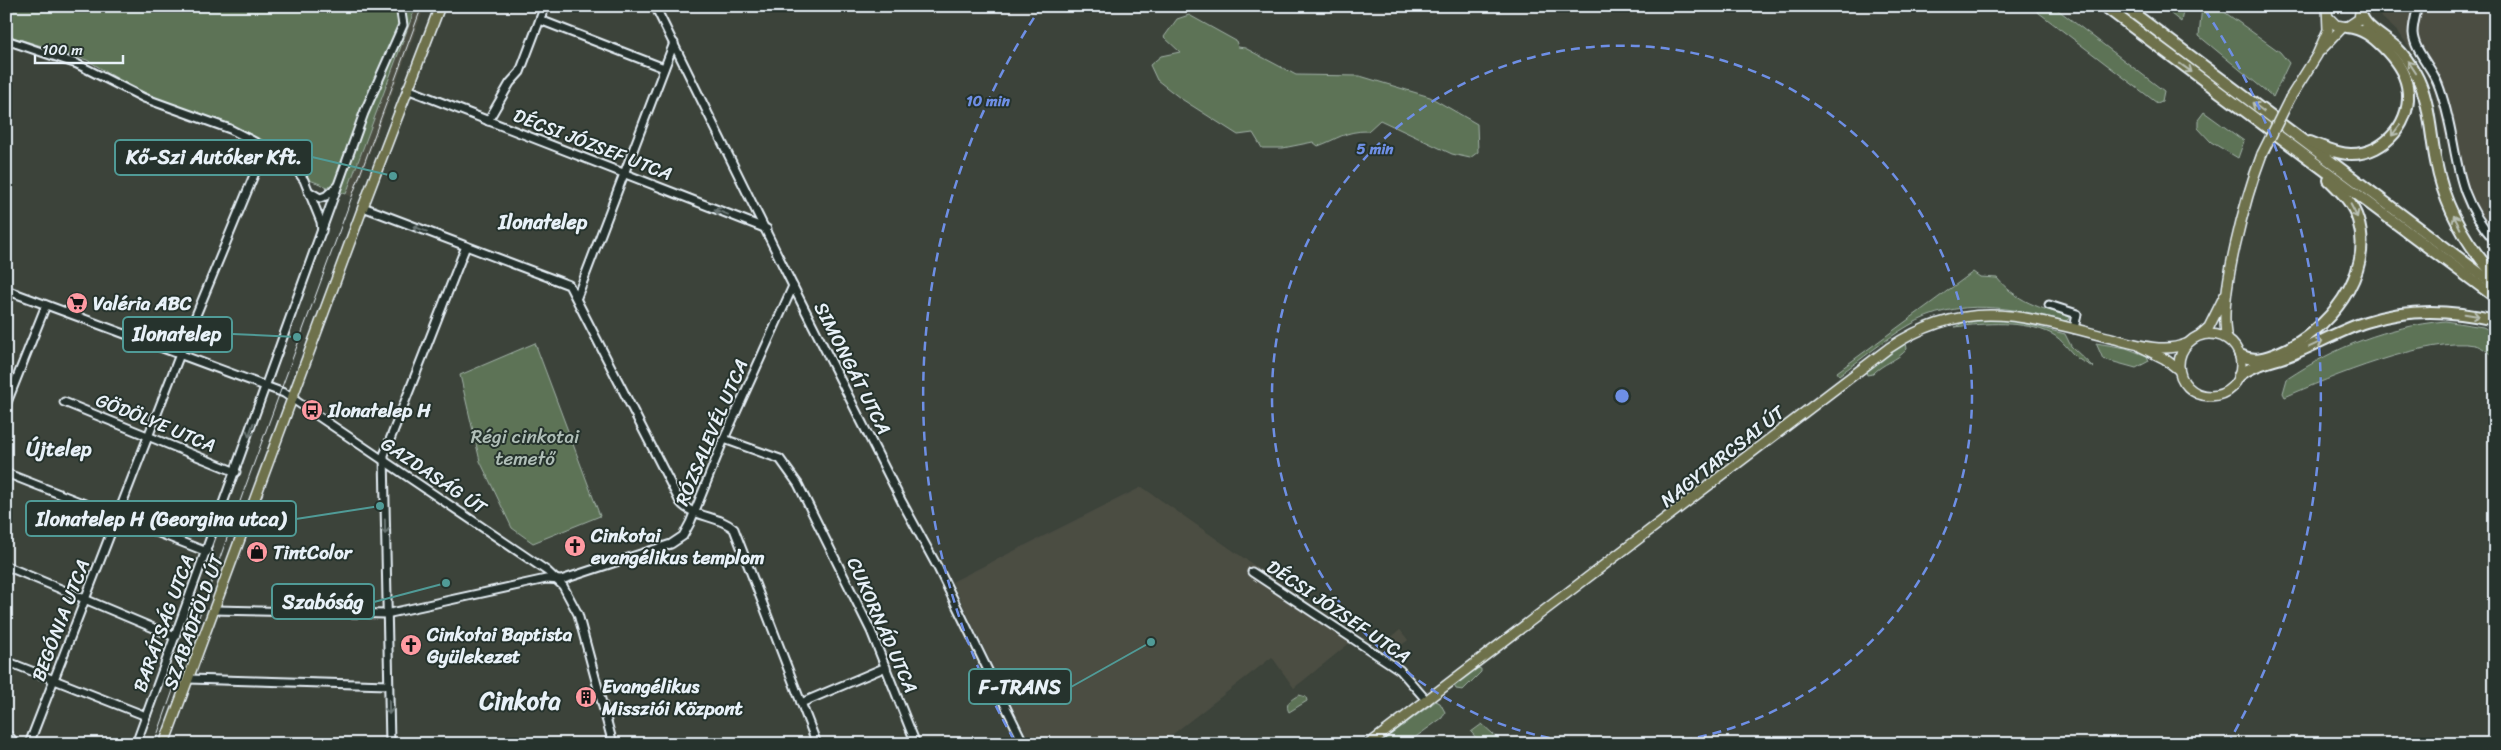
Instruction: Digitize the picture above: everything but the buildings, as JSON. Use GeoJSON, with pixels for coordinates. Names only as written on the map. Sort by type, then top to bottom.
{"type":"FeatureCollection","features":[{"type":"Feature","properties":{"kind":"highway"},"geometry":{"type":"LineString","coordinates":[[2104,6],[2495,297]]}},
{"type":"Feature","properties":{"kind":"highway"},"geometry":{"type":"LineString","coordinates":[[2124,6],[2495,285]]}},
{"type":"Feature","properties":{"kind":"highway"},"geometry":{"type":"LineString","coordinates":[[2361,10],[2364,22],[2397,48],[2416,73],[2424,95],[2444,195],[2467,241],[2495,276]]}},
{"type":"Feature","properties":{"kind":"highway"},"geometry":{"type":"LineString","coordinates":[[2297,137],[2327,149],[2344,153],[2359,153],[2383,144],[2401,124],[2408,96],[2407,85],[2401,68],[2390,54],[2365,32],[2345,27]]}},
{"type":"Feature","properties":{"kind":"highway"},"geometry":{"type":"LineString","coordinates":[[2240,355],[2247,359],[2259,359],[2289,348],[2305,338],[2334,311],[2352,280],[2361,243],[2358,220],[2347,198],[2311,161]]}},
{"type":"Feature","properties":{"kind":"highway"},"geometry":{"type":"LineString","coordinates":[[2239,376],[2252,368],[2285,358],[2366,322],[2390,316],[2441,311],[2495,320]]}},
{"type":"Feature","properties":{"kind":"main road","name":"SZABADFÖLD ÚT"},"geometry":{"type":"LineString","coordinates":[[164,744],[363,207],[440,6]]}},
{"type":"Feature","properties":{"kind":"main road","name":"NAGYTARCSAI ÚT"},"geometry":{"type":"LineString","coordinates":[[2227,338],[2224,326],[2227,291],[2246,202],[2262,154],[2290,98],[2317,55],[2329,25],[2328,6]]}},
{"type":"Feature","properties":{"kind":"main road","name":"NAGYTARCSAI ÚT"},"geometry":{"type":"LineString","coordinates":[[2317,55],[2345,27],[2356,23],[2361,10]]}},
{"type":"Feature","properties":{"kind":"main road"},"geometry":{"type":"LineString","coordinates":[[2328,17],[2333,23],[2345,27]]}},
{"type":"Feature","properties":{"kind":"main road","name":"NAGYTARCSAI ÚT"},"geometry":{"type":"LineString","coordinates":[[1369,744],[1904,338],[1927,326],[1949,318],[1973,315],[2003,315],[2136,344],[2170,349],[2186,344],[2209,327],[2227,291]]}},
{"type":"Feature","properties":{"kind":"main road"},"geometry":{"type":"LineString","coordinates":[[2200,335],[2214,334],[2227,338],[2240,355],[2241,366],[2239,376]]}},
{"type":"Feature","properties":{"kind":"main road","name":"NAGYTARCSAI ÚT"},"geometry":{"type":"LineString","coordinates":[[2136,344],[2165,359],[2179,370],[2186,385],[2192,390],[2207,396],[2222,393],[2229,389],[2239,376]]}},
{"type":"Feature","properties":{"kind":"main road"},"geometry":{"type":"LineString","coordinates":[[2179,370],[2181,352],[2186,344]]}},
{"type":"Feature","properties":{"kind":"street","name":"BARÁTSÁG UTCA"},"geometry":{"type":"LineString","coordinates":[[136,744],[236,472],[364,113],[403,25],[400,6]]}},
{"type":"Feature","properties":{"kind":"street"},"geometry":{"type":"LineString","coordinates":[[488,121],[510,83],[520,72],[545,6]]}},
{"type":"Feature","properties":{"kind":"street","name":"SIMONGÁT UTCA"},"geometry":{"type":"LineString","coordinates":[[655,6],[767,229],[793,286],[902,502],[938,568],[1024,744]]}},
{"type":"Feature","properties":{"kind":"street"},"geometry":{"type":"LineString","coordinates":[[2418,6],[2413,33],[2418,48],[2433,71],[2443,97],[2464,195],[2482,227],[2495,241]]}},
{"type":"Feature","properties":{"kind":"street"},"geometry":{"type":"LineString","coordinates":[[540,20],[664,68]]}},
{"type":"Feature","properties":{"kind":"street"},"geometry":{"type":"LineString","coordinates":[[6,40],[78,64],[144,98],[230,129],[266,146],[289,160],[304,180],[322,232]]}},
{"type":"Feature","properties":{"kind":"street"},"geometry":{"type":"LineString","coordinates":[[577,297],[674,43]]}},
{"type":"Feature","properties":{"kind":"street","name":"DÉCSI JÓZSEF UTCA"},"geometry":{"type":"LineString","coordinates":[[407,90],[767,229]]}},
{"type":"Feature","properties":{"kind":"street","name":"BEGÓNIA UTCA"},"geometry":{"type":"LineString","coordinates":[[29,744],[180,356],[266,146]]}},
{"type":"Feature","properties":{"kind":"street"},"geometry":{"type":"LineString","coordinates":[[308,191],[320,198],[326,196],[339,183]]}},
{"type":"Feature","properties":{"kind":"street"},"geometry":{"type":"LineString","coordinates":[[363,207],[569,285],[577,297],[680,502],[685,508],[728,524],[734,529],[817,744]]}},
{"type":"Feature","properties":{"kind":"street"},"geometry":{"type":"LineString","coordinates":[[390,744],[384,452],[466,246]]}},
{"type":"Feature","properties":{"kind":"street","name":"RÓZSALEVÉL UTCA"},"geometry":{"type":"LineString","coordinates":[[214,610],[386,614],[546,579],[557,579],[671,544],[683,536],[692,511],[793,286]]}},
{"type":"Feature","properties":{"kind":"street","name":"GAZDASÁG ÚT"},"geometry":{"type":"LineString","coordinates":[[6,290],[265,388],[284,393],[538,564],[557,579],[570,596],[582,623],[613,744]]}},
{"type":"Feature","properties":{"kind":"street"},"geometry":{"type":"LineString","coordinates":[[6,405],[46,305]]}},
{"type":"Feature","properties":{"kind":"street"},"geometry":{"type":"LineString","coordinates":[[2049,305],[2077,314],[2074,329]]}},
{"type":"Feature","properties":{"kind":"street","name":"GÖDÖLYE UTCA"},"geometry":{"type":"LineString","coordinates":[[64,402],[236,472]]}},
{"type":"Feature","properties":{"kind":"street","name":"CUKORNÁD UTCA"},"geometry":{"type":"LineString","coordinates":[[724,439],[780,459],[798,484],[871,631],[916,744]]}},
{"type":"Feature","properties":{"kind":"street"},"geometry":{"type":"LineString","coordinates":[[6,473],[207,552]]}},
{"type":"Feature","properties":{"kind":"street"},"geometry":{"type":"LineString","coordinates":[[6,566],[176,637]]}},
{"type":"Feature","properties":{"kind":"street","name":"DÉCSI JÓZSEF UTCA"},"geometry":{"type":"LineString","coordinates":[[1252,572],[1400,670],[1427,701]]}},
{"type":"Feature","properties":{"kind":"street"},"geometry":{"type":"LineString","coordinates":[[6,661],[146,716]]}},
{"type":"Feature","properties":{"kind":"street"},"geometry":{"type":"LineString","coordinates":[[801,703],[886,668]]}},
{"type":"Feature","properties":{"kind":"street"},"geometry":{"type":"LineString","coordinates":[[189,679],[388,685]]}},
{"type":"Feature","properties":{"kind":"street"},"geometry":{"type":"LineString","coordinates":[[6,734],[16,744]]}},
{"type":"Feature","properties":{"kind":"shaded area"},"geometry":{"type":"Polygon","coordinates":[[[416,6],[425,6],[353,197],[346,194],[416,6]]]}},
{"type":"Feature","properties":{"kind":"shaded area"},"geometry":{"type":"Polygon","coordinates":[[[2374,6],[2495,6],[2495,247],[2482,235],[2461,201],[2433,88],[2420,63],[2399,33],[2375,11],[2374,6]]]}},
{"type":"Feature","properties":{"kind":"shaded area"},"geometry":{"type":"Polygon","coordinates":[[[1142,487],[1357,637],[1294,688],[1272,657],[1160,744],[1099,744],[1094,736],[1085,744],[1031,744],[952,582],[1142,487]]]}},
{"type":"Feature","properties":{"kind":"shaded area"},"geometry":{"type":"Polygon","coordinates":[[[1400,630],[1408,640],[1391,653],[1383,644],[1400,630]]]}},
{"type":"Feature","properties":{"kind":"green space"},"geometry":{"type":"Polygon","coordinates":[[[6,6],[416,6],[346,194],[307,179],[293,156],[231,124],[166,102],[128,85],[87,60],[6,35],[6,6]]]}},
{"type":"Feature","properties":{"kind":"green space"},"geometry":{"type":"Polygon","coordinates":[[[2030,6],[2053,6],[2164,91],[2162,101],[2157,103],[2030,6]]]}},
{"type":"Feature","properties":{"kind":"green space"},"geometry":{"type":"Polygon","coordinates":[[[2161,6],[2184,6],[2181,22],[2161,6]]]}},
{"type":"Feature","properties":{"kind":"green space"},"geometry":{"type":"Polygon","coordinates":[[[2202,6],[2216,6],[2280,52],[2289,63],[2273,97],[2199,36],[2202,6]]]}},
{"type":"Feature","properties":{"kind":"green space"},"geometry":{"type":"Polygon","coordinates":[[[1189,15],[1236,41],[1238,47],[1245,48],[1296,75],[1360,76],[1430,97],[1477,124],[1478,152],[1470,158],[1452,154],[1380,120],[1368,131],[1347,134],[1318,146],[1313,142],[1283,148],[1262,148],[1253,133],[1238,135],[1180,98],[1157,80],[1150,65],[1161,56],[1180,52],[1164,37],[1177,19],[1189,15]]]}},
{"type":"Feature","properties":{"kind":"green space"},"geometry":{"type":"Polygon","coordinates":[[[2204,112],[2244,141],[2238,158],[2211,142],[2198,128],[2198,120],[2204,112]]]}},
{"type":"Feature","properties":{"kind":"green space"},"geometry":{"type":"Polygon","coordinates":[[[1973,272],[1980,277],[1997,278],[2020,298],[2039,307],[2069,315],[2070,319],[2065,321],[2026,312],[1986,307],[1946,311],[1908,326],[1839,375],[1837,372],[1973,272]]]}},
{"type":"Feature","properties":{"kind":"green space"},"geometry":{"type":"Polygon","coordinates":[[[1989,318],[2019,322],[2065,334],[2071,346],[2094,368],[2077,358],[2056,336],[2029,326],[1979,324],[1955,327],[1968,320],[1989,318]]]}},
{"type":"Feature","properties":{"kind":"green space"},"geometry":{"type":"Polygon","coordinates":[[[2445,321],[2483,327],[2495,333],[2495,356],[2475,345],[2456,344],[2432,347],[2379,360],[2285,397],[2283,393],[2287,379],[2343,348],[2382,333],[2445,321]]]}},
{"type":"Feature","properties":{"kind":"green space"},"geometry":{"type":"Polygon","coordinates":[[[1906,342],[1907,349],[1903,353],[1873,374],[1867,375],[1866,371],[1906,342]]]}},
{"type":"Feature","properties":{"kind":"green space","name":"Régi cinkotai temető"},"geometry":{"type":"Polygon","coordinates":[[[535,343],[600,516],[533,543],[512,528],[480,461],[460,375],[535,343]]]}},
{"type":"Feature","properties":{"kind":"green space"},"geometry":{"type":"Polygon","coordinates":[[[2096,343],[2126,348],[2147,356],[2149,361],[2136,368],[2103,359],[2096,343]]]}},
{"type":"Feature","properties":{"kind":"green space"},"geometry":{"type":"Polygon","coordinates":[[[1477,668],[1481,669],[1481,672],[1463,690],[1456,689],[1454,685],[1477,668]]]}},
{"type":"Feature","properties":{"kind":"green space"},"geometry":{"type":"Polygon","coordinates":[[[1299,695],[1306,697],[1307,701],[1289,712],[1288,704],[1299,695]]]}},
{"type":"Feature","properties":{"kind":"green space"},"geometry":{"type":"Polygon","coordinates":[[[1436,701],[1440,703],[1445,712],[1442,718],[1406,744],[1378,744],[1436,701]]]}},
{"type":"Feature","properties":{"kind":"green space"},"geometry":{"type":"Polygon","coordinates":[[[1482,724],[1503,743],[1482,744],[1471,732],[1482,724]]]}},
{"type":"Feature","properties":{"kind":"tram line"},"geometry":{"type":"LineString","coordinates":[[154,744],[243,493],[422,6]]}},
{"type":"Feature","properties":{"kind":"place","name":"Kő-Szi Autóker Kft."},"geometry":{"type":"Point","coordinates":[393,176]}},
{"type":"Feature","properties":{"kind":"place","name":"Valéria ABC"},"geometry":{"type":"Point","coordinates":[77,303]}},
{"type":"Feature","properties":{"kind":"place","name":"Ilonatelep"},"geometry":{"type":"Point","coordinates":[297,337]}},
{"type":"Feature","properties":{"kind":"place","name":"Ilonatelep H"},"geometry":{"type":"Point","coordinates":[312,410]}},
{"type":"Feature","properties":{"kind":"place","name":"Ilonatelep H (Georgina utca)"},"geometry":{"type":"Point","coordinates":[380,506]}},
{"type":"Feature","properties":{"kind":"place","name":"Cinkotai evangélikus templom"},"geometry":{"type":"Point","coordinates":[575,546]}},
{"type":"Feature","properties":{"kind":"place","name":"TintColor"},"geometry":{"type":"Point","coordinates":[257,552]}},
{"type":"Feature","properties":{"kind":"place","name":"Szabóság"},"geometry":{"type":"Point","coordinates":[446,583]}},
{"type":"Feature","properties":{"kind":"place","name":"F-TRANS"},"geometry":{"type":"Point","coordinates":[1151,642]}},
{"type":"Feature","properties":{"kind":"place","name":"Cinkotai Baptista Gyülekezet"},"geometry":{"type":"Point","coordinates":[411,645]}},
{"type":"Feature","properties":{"kind":"place","name":"Evangélikus Missziói Központ"},"geometry":{"type":"Point","coordinates":[586,697]}},
{"type":"Feature","properties":{"kind":"district","name":"Ilonatelep"},"geometry":{"type":"Point","coordinates":[543,222]}},
{"type":"Feature","properties":{"kind":"district","name":"Újtelep"},"geometry":{"type":"Point","coordinates":[59,449]}},
{"type":"Feature","properties":{"kind":"district","name":"Cinkota"},"geometry":{"type":"Point","coordinates":[520,701]}}]}
